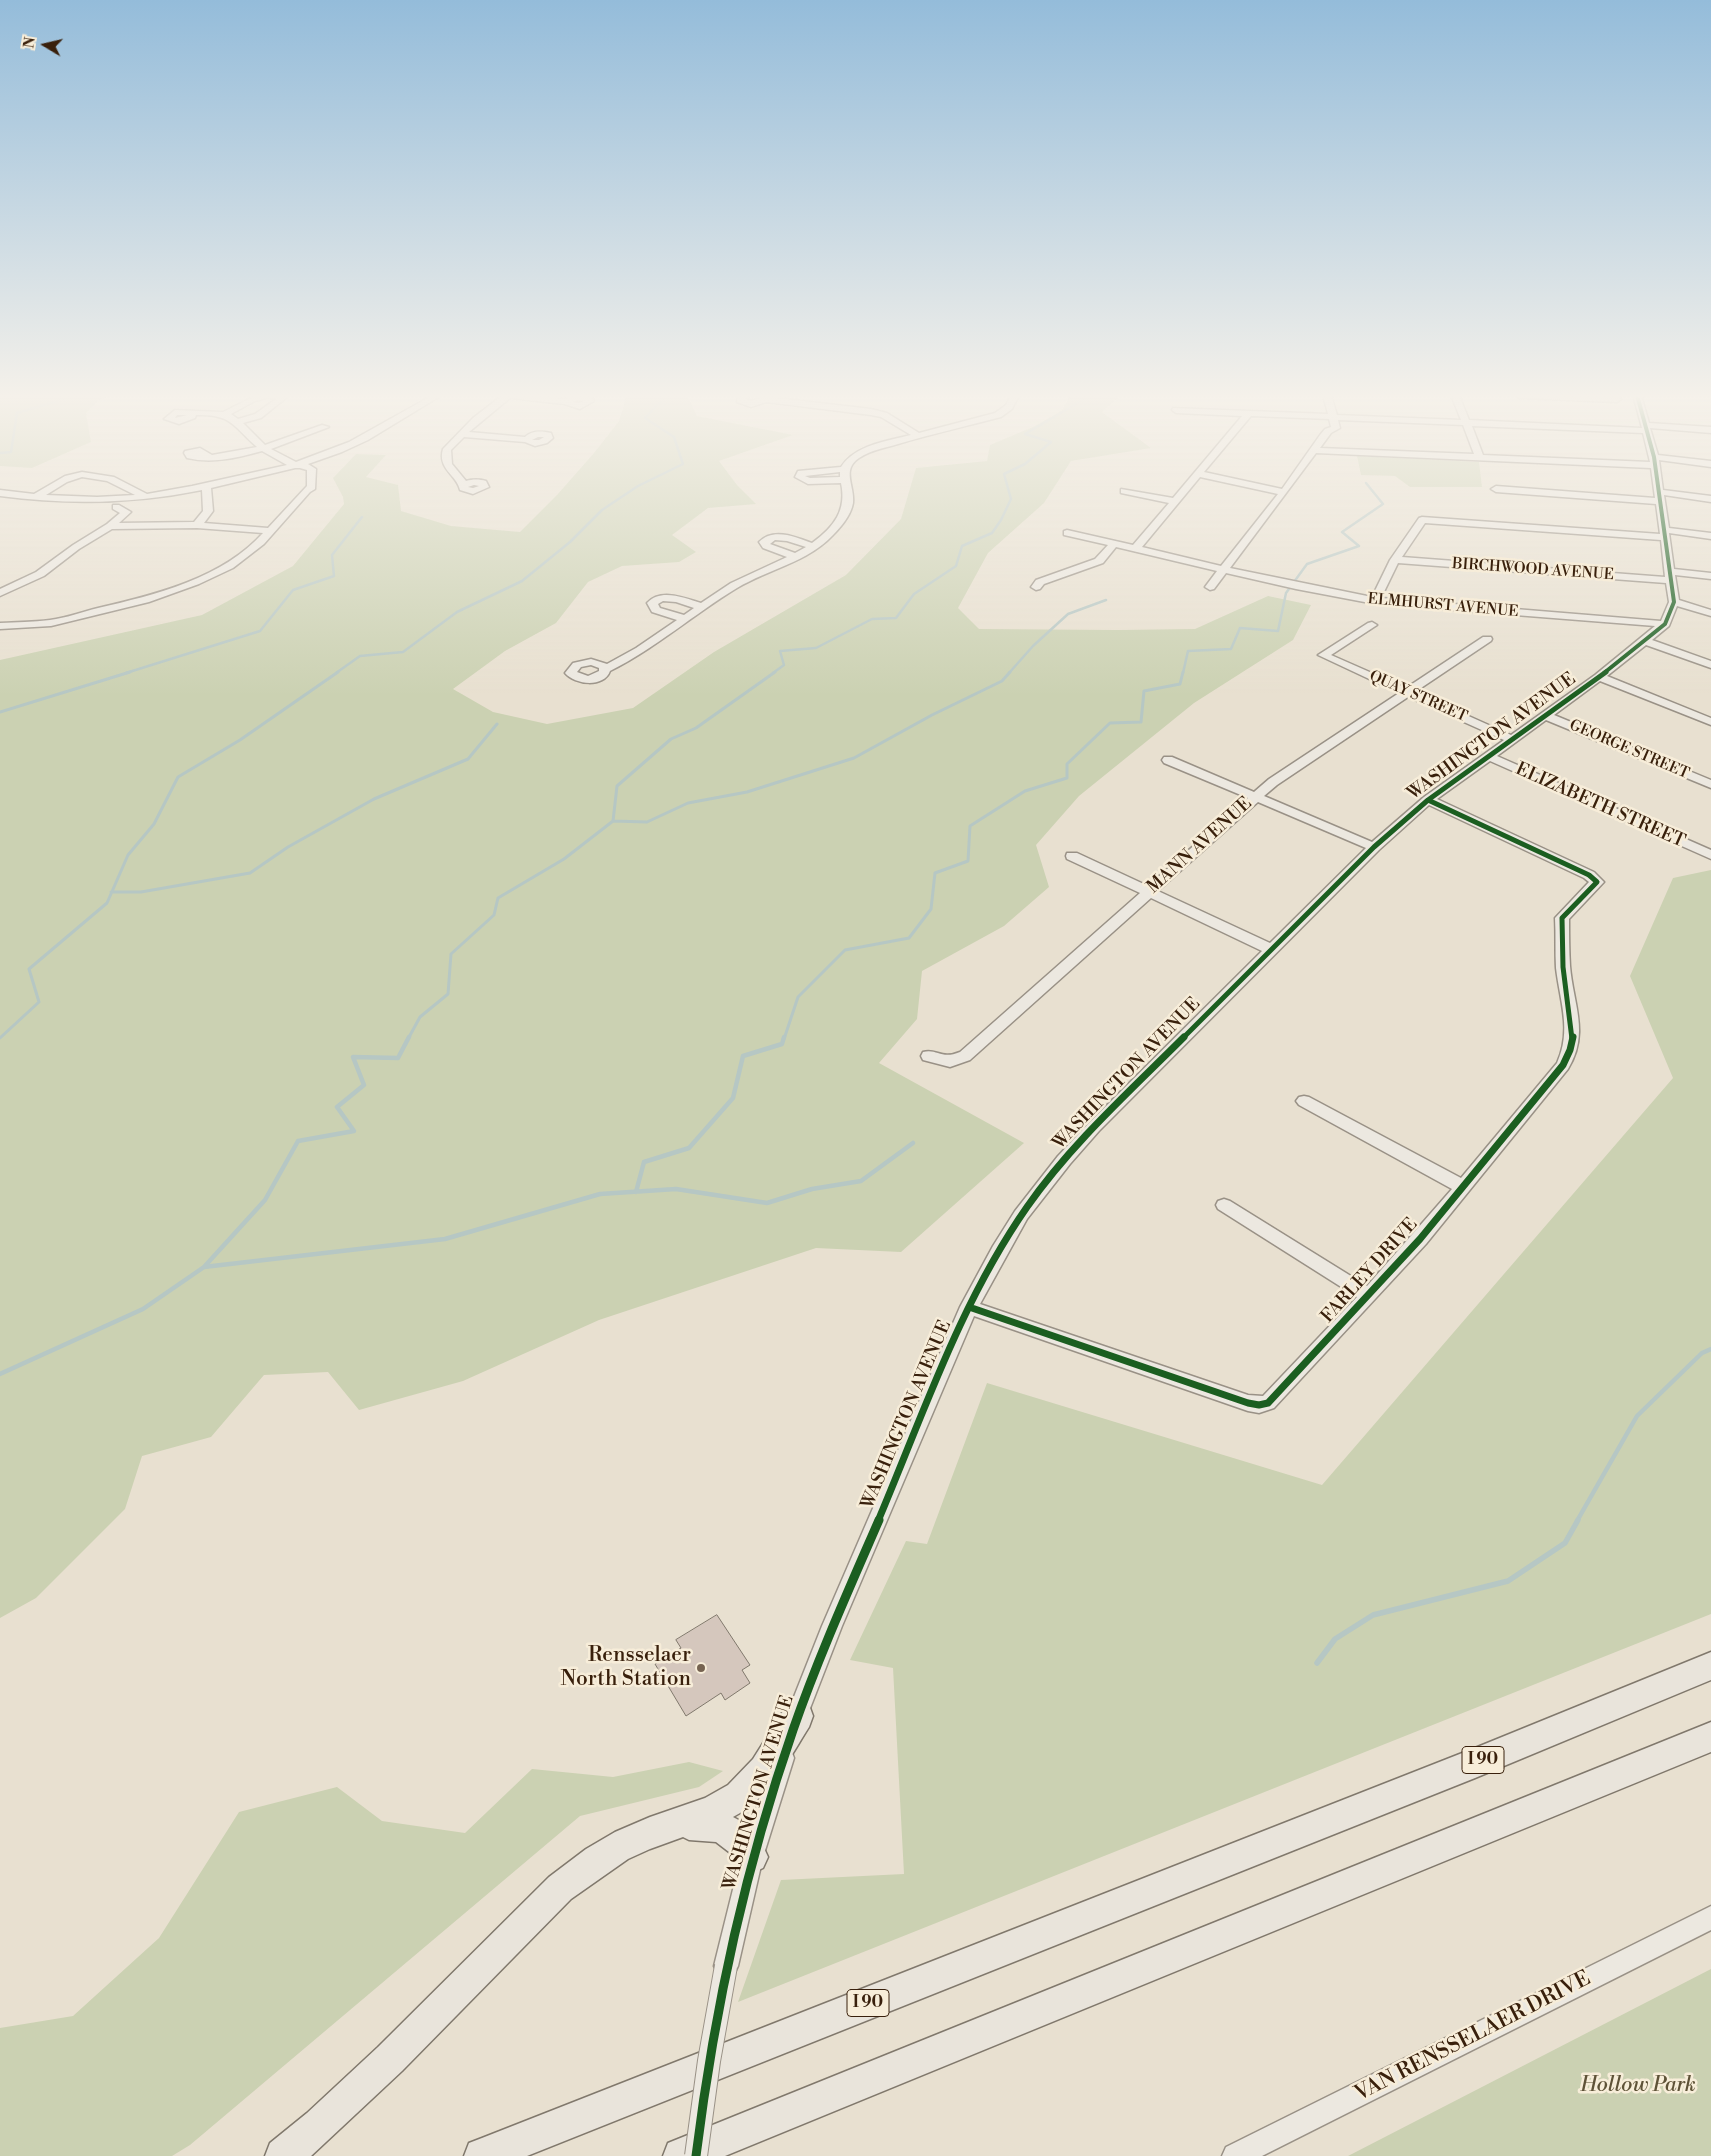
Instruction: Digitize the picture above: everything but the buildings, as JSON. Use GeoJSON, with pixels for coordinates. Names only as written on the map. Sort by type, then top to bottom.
{"type":"FeatureCollection","features":[{"type":"Feature","properties":{"kind":"highway","name":"I 90"},"geometry":{"type":"LineString","coordinates":[[482,2156],[1475,1763],[1711,1666]]}},
{"type":"Feature","properties":{"kind":"highway"},"geometry":{"type":"LineString","coordinates":[[283,2156],[400,2048],[560,1888],[585,1868],[612,1851],[664,1827],[724,1805],[740,1796],[766,1764],[798,1716]]}},
{"type":"Feature","properties":{"kind":"highway"},"geometry":{"type":"LineString","coordinates":[[681,2156],[1711,1737]]}},
{"type":"Feature","properties":{"kind":"highway"},"geometry":{"type":"LineString","coordinates":[[664,1827],[701,1823],[716,1825],[734,1835],[752,1857]]}},
{"type":"Feature","properties":{"kind":"street"},"geometry":{"type":"LineString","coordinates":[[18,496],[87,500],[146,496]]}},
{"type":"Feature","properties":{"kind":"street"},"geometry":{"type":"LineString","coordinates":[[36,498],[40,496]]}},
{"type":"Feature","properties":{"kind":"street"},"geometry":{"type":"LineString","coordinates":[[196,524],[208,510],[207,496]]}},
{"type":"Feature","properties":{"kind":"street"},"geometry":{"type":"LineString","coordinates":[[0,626],[51,623],[152,597],[195,582],[229,566],[261,542],[302,496]]}},
{"type":"Feature","properties":{"kind":"street"},"geometry":{"type":"LineString","coordinates":[[605,668],[641,651],[700,606],[738,583],[795,557],[828,535],[843,515],[848,504],[847,496]]}},
{"type":"Feature","properties":{"kind":"street"},"geometry":{"type":"LineString","coordinates":[[1148,496],[1175,501]]}},
{"type":"Feature","properties":{"kind":"street"},"geometry":{"type":"LineString","coordinates":[[1136,548],[1180,496]]}},
{"type":"Feature","properties":{"kind":"street"},"geometry":{"type":"LineString","coordinates":[[1210,587],[1281,496]]}},
{"type":"Feature","properties":{"kind":"street"},"geometry":{"type":"LineString","coordinates":[[1631,496],[1711,498]]}},
{"type":"Feature","properties":{"kind":"street","name":"WASHINGTON AVENUE"},"geometry":{"type":"LineString","coordinates":[[696,2156],[708,2061],[726,1966],[752,1857],[798,1716],[832,1626],[932,1390],[969,1307],[999,1251],[1021,1215],[1064,1160],[1094,1127],[1374,847],[1428,800],[1599,677],[1665,624],[1674,602],[1659,497]]}},
{"type":"Feature","properties":{"kind":"street"},"geometry":{"type":"LineString","coordinates":[[0,593],[40,574],[76,547],[110,526],[126,512],[116,507]]}},
{"type":"Feature","properties":{"kind":"street"},"geometry":{"type":"LineString","coordinates":[[1374,602],[1395,560],[1422,520],[1711,536]]}},
{"type":"Feature","properties":{"kind":"street"},"geometry":{"type":"LineString","coordinates":[[110,526],[196,524],[272,531]]}},
{"type":"Feature","properties":{"kind":"street","name":"ELMHURST AVENUE"},"geometry":{"type":"LineString","coordinates":[[1068,533],[1296,586],[1374,602],[1665,624]]}},
{"type":"Feature","properties":{"kind":"street"},"geometry":{"type":"LineString","coordinates":[[795,557],[766,546],[764,542],[770,537],[780,536],[812,546]]}},
{"type":"Feature","properties":{"kind":"street"},"geometry":{"type":"LineString","coordinates":[[1036,587],[1040,582],[1099,560],[1115,543]]}},
{"type":"Feature","properties":{"kind":"street","name":"BIRCHWOOD AVENUE"},"geometry":{"type":"LineString","coordinates":[[1395,560],[1671,576],[1711,576]]}},
{"type":"Feature","properties":{"kind":"street"},"geometry":{"type":"LineString","coordinates":[[684,618],[656,610],[652,603],[659,599],[667,598],[700,606]]}},
{"type":"Feature","properties":{"kind":"street"},"geometry":{"type":"LineString","coordinates":[[1674,602],[1711,613]]}},
{"type":"Feature","properties":{"kind":"street","name":"QUAY STREET"},"geometry":{"type":"LineString","coordinates":[[1372,625],[1323,655],[1513,740]]}},
{"type":"Feature","properties":{"kind":"street","name":"MANN AVENUE"},"geometry":{"type":"LineString","coordinates":[[928,1056],[950,1062],[965,1056],[1273,782],[1487,639]]}},
{"type":"Feature","properties":{"kind":"street"},"geometry":{"type":"LineString","coordinates":[[1646,641],[1711,665]]}},
{"type":"Feature","properties":{"kind":"street"},"geometry":{"type":"LineString","coordinates":[[1599,677],[1711,722]]}},
{"type":"Feature","properties":{"kind":"street","name":"GEORGE STREET"},"geometry":{"type":"LineString","coordinates":[[1546,716],[1711,784]]}},
{"type":"Feature","properties":{"kind":"street","name":"ELIZABETH STREET"},"geometry":{"type":"LineString","coordinates":[[1490,757],[1711,855]]}},
{"type":"Feature","properties":{"kind":"street"},"geometry":{"type":"LineString","coordinates":[[1168,760],[1374,847]]}},
{"type":"Feature","properties":{"kind":"street","name":"FARLEY DRIVE"},"geometry":{"type":"LineString","coordinates":[[969,1307],[1248,1403],[1259,1405],[1268,1403],[1370,1296],[1563,1065],[1570,1050],[1572,1035],[1563,967],[1562,918],[1597,882],[1589,875],[1428,800]]}},
{"type":"Feature","properties":{"kind":"street"},"geometry":{"type":"LineString","coordinates":[[1072,856],[1272,950]]}},
{"type":"Feature","properties":{"kind":"street"},"geometry":{"type":"LineString","coordinates":[[1304,1101],[1463,1187]]}},
{"type":"Feature","properties":{"kind":"street"},"geometry":{"type":"LineString","coordinates":[[1224,1206],[1370,1296]]}},
{"type":"Feature","properties":{"kind":"street","name":"VAN RENSSELAER DRIVE"},"geometry":{"type":"LineString","coordinates":[[1235,2156],[1711,1918]]}},
{"type":"Feature","properties":{"kind":"green space"},"geometry":{"type":"Polygon","coordinates":[[[342,496],[399,496],[401,511],[451,526],[520,532],[556,496],[748,496],[756,504],[708,508],[672,535],[696,552],[679,562],[622,566],[588,582],[556,623],[505,651],[453,689],[493,712],[547,724],[633,708],[714,652],[846,575],[901,519],[908,496],[1049,496],[1044,503],[988,553],[958,608],[979,629],[1195,629],[1268,596],[1311,605],[1293,640],[1194,703],[1079,796],[1036,845],[1049,887],[1004,926],[922,971],[917,1019],[879,1063],[1024,1143],[901,1252],[816,1248],[599,1320],[463,1381],[359,1410],[328,1372],[264,1375],[211,1437],[142,1456],[125,1509],[36,1598],[0,1618],[0,660],[202,615],[293,566],[344,504],[342,496]]]}},
{"type":"Feature","properties":{"kind":"green space"},"geometry":{"type":"Polygon","coordinates":[[[1711,870],[1711,1614],[738,2002],[781,1880],[904,1874],[893,1668],[850,1660],[906,1541],[927,1544],[987,1383],[1322,1485],[1673,1078],[1630,976],[1673,878],[1711,870]]]}},
{"type":"Feature","properties":{"kind":"green space"},"geometry":{"type":"Polygon","coordinates":[[[689,1762],[723,1771],[699,1787],[580,1816],[190,2145],[172,2156],[0,2156],[0,2028],[73,2016],[159,1938],[239,1812],[337,1787],[382,1821],[465,1833],[532,1769],[613,1777],[689,1762]]]}},
{"type":"Feature","properties":{"kind":"green space","name":"Hollow Park"},"geometry":{"type":"Polygon","coordinates":[[[1711,1969],[1711,2156],[1348,2156],[1711,1969]]]}},
{"type":"Feature","properties":{"kind":"waterway"},"geometry":{"type":"LineString","coordinates":[[336,673],[360,656],[403,652],[457,612],[522,581],[570,542],[602,510],[624,496]]}},
{"type":"Feature","properties":{"kind":"waterway"},"geometry":{"type":"LineString","coordinates":[[773,673],[784,665],[780,651],[816,648],[872,619],[896,618],[914,594],[956,566],[962,546],[992,533],[1001,520],[1011,499],[1010,496]]}},
{"type":"Feature","properties":{"kind":"waterway"},"geometry":{"type":"LineString","coordinates":[[1183,673],[1188,651],[1231,649],[1240,628],[1278,631],[1286,593],[1307,564],[1359,546],[1342,532],[1383,504],[1376,496]]}},
{"type":"Feature","properties":{"kind":"waterway"},"geometry":{"type":"LineString","coordinates":[[126,673],[260,631],[293,590],[334,576],[332,555],[362,517]]}},
{"type":"Feature","properties":{"kind":"waterway"},"geometry":{"type":"LineString","coordinates":[[1009,673],[1033,646],[1068,614],[1106,600]]}},
{"type":"Feature","properties":{"kind":"waterway"},"geometry":{"type":"LineString","coordinates":[[0,712],[130,672]]}},
{"type":"Feature","properties":{"kind":"waterway"},"geometry":{"type":"LineString","coordinates":[[112,892],[128,855],[154,824],[178,777],[240,740],[338,672]]}},
{"type":"Feature","properties":{"kind":"waterway"},"geometry":{"type":"LineString","coordinates":[[613,821],[617,786],[671,739],[696,728],[775,672]]}},
{"type":"Feature","properties":{"kind":"waterway"},"geometry":{"type":"LineString","coordinates":[[613,821],[647,822],[688,803],[747,792],[854,758],[932,715],[1002,681],[1010,672]]}},
{"type":"Feature","properties":{"kind":"waterway"},"geometry":{"type":"LineString","coordinates":[[784,1039],[798,997],[845,950],[909,938],[931,909],[935,873],[968,861],[970,826],[1025,791],[1067,778],[1067,764],[1110,723],[1141,722],[1144,691],[1180,684],[1183,672]]}},
{"type":"Feature","properties":{"kind":"waterway"},"geometry":{"type":"LineString","coordinates":[[112,892],[141,892],[250,873],[288,847],[374,799],[468,759],[497,724]]}},
{"type":"Feature","properties":{"kind":"waterway"},"geometry":{"type":"LineString","coordinates":[[408,1039],[420,1017],[448,994],[451,954],[494,915],[498,898],[564,859],[613,821]]}},
{"type":"Feature","properties":{"kind":"waterway"},"geometry":{"type":"LineString","coordinates":[[0,1038],[39,1002],[29,969],[107,903],[112,892]]}},
{"type":"Feature","properties":{"kind":"waterway"},"geometry":{"type":"LineString","coordinates":[[204,1267],[265,1200],[298,1141],[354,1131],[337,1107],[364,1085],[353,1057],[398,1058],[409,1037]]}},
{"type":"Feature","properties":{"kind":"waterway"},"geometry":{"type":"LineString","coordinates":[[636,1192],[644,1162],[689,1148],[733,1098],[743,1056],[782,1044],[784,1037]]}},
{"type":"Feature","properties":{"kind":"waterway"},"geometry":{"type":"LineString","coordinates":[[636,1192],[676,1189],[767,1203],[812,1189],[861,1181],[913,1143]]}},
{"type":"Feature","properties":{"kind":"waterway"},"geometry":{"type":"LineString","coordinates":[[204,1267],[445,1239],[600,1194],[636,1192]]}},
{"type":"Feature","properties":{"kind":"waterway"},"geometry":{"type":"LineString","coordinates":[[0,1374],[143,1309],[204,1267]]}},
{"type":"Feature","properties":{"kind":"waterway"},"geometry":{"type":"LineString","coordinates":[[1577,1521],[1637,1416],[1702,1353],[1711,1349]]}},
{"type":"Feature","properties":{"kind":"waterway"},"geometry":{"type":"LineString","coordinates":[[1317,1663],[1335,1639],[1373,1615],[1508,1581],[1565,1543],[1578,1520]]}},
{"type":"Feature","properties":{"kind":"cycle path"},"geometry":{"type":"LineString","coordinates":[[696,2156],[714,2032],[726,1971],[755,1850],[773,1790],[814,1672],[929,1396],[979,1286],[999,1251],[1028,1205],[1074,1148],[1374,847],[1428,800],[1599,677],[1665,624],[1674,602],[1659,496]]}},
{"type":"Feature","properties":{"kind":"cycle path"},"geometry":{"type":"LineString","coordinates":[[969,1307],[1248,1403],[1259,1405],[1268,1403],[1369,1296],[1420,1239],[1563,1065],[1570,1050],[1573,1035],[1563,967],[1562,918],[1597,882],[1589,875],[1428,800]]}},
{"type":"Feature","properties":{"kind":"place","name":"Rensselaer North Station"},"geometry":{"type":"Point","coordinates":[701,1668]}}]}
